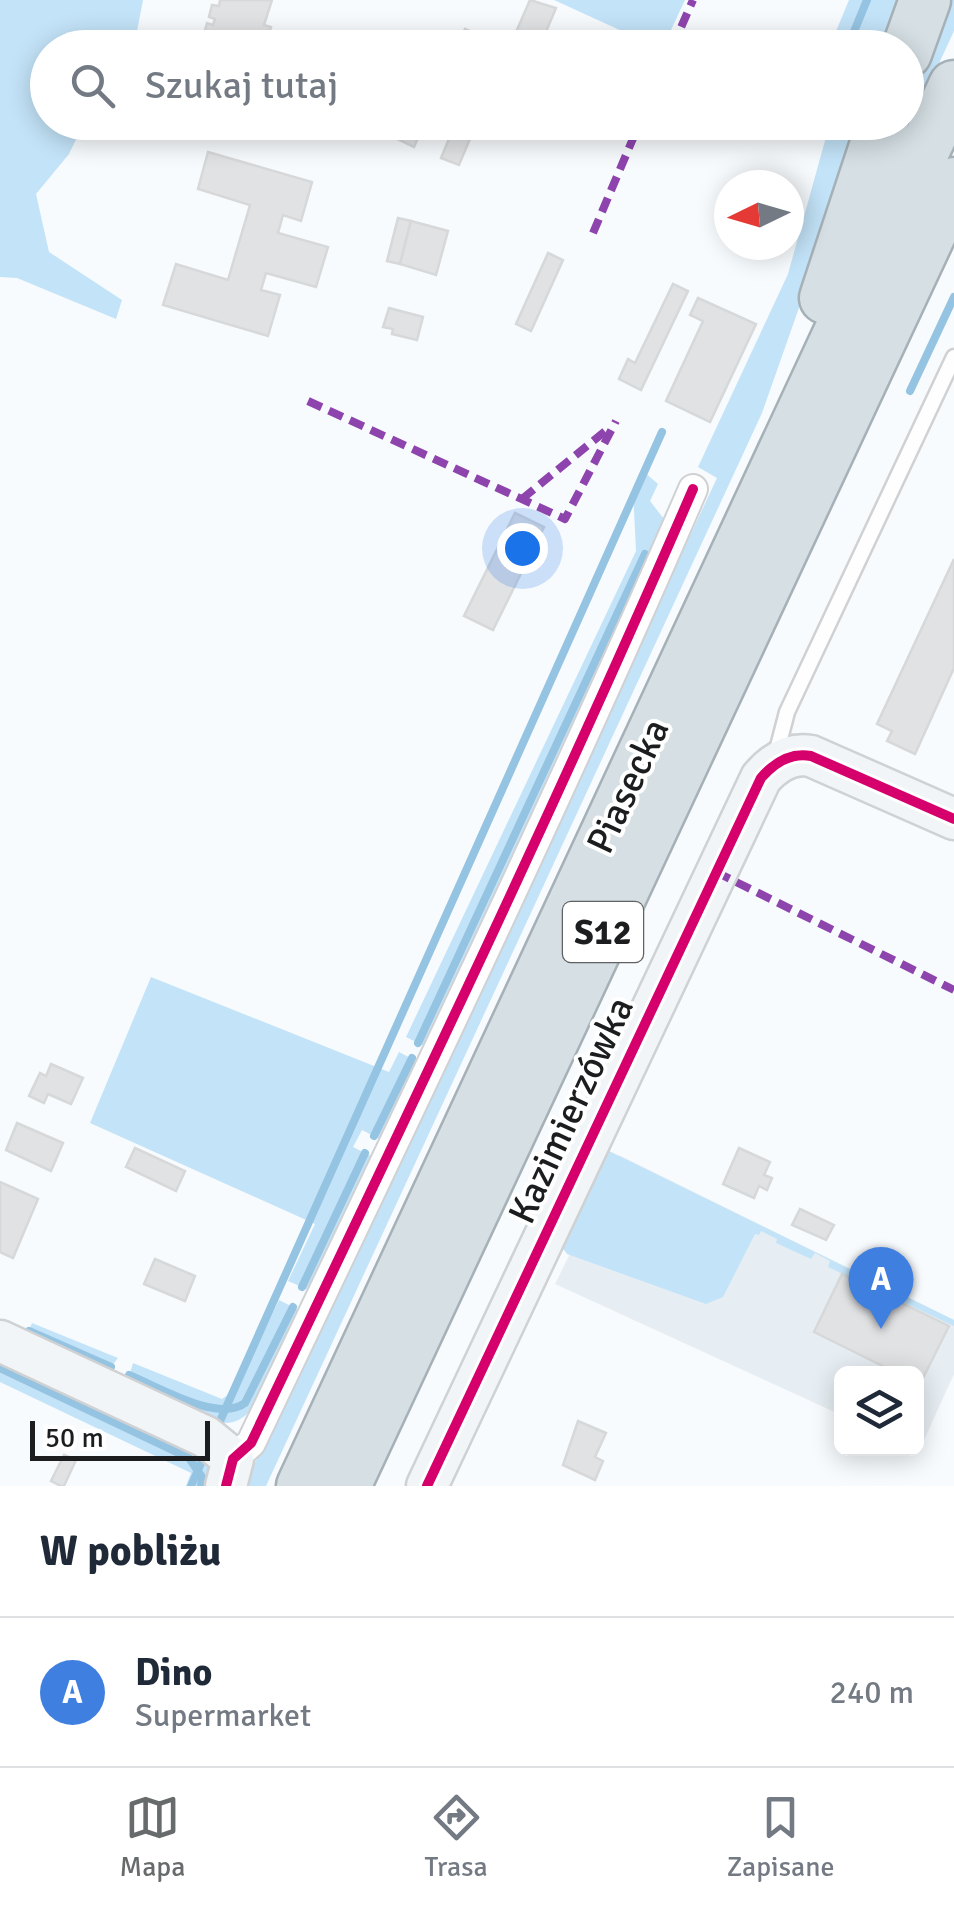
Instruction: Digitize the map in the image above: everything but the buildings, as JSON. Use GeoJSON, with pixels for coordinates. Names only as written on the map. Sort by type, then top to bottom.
{"type":"FeatureCollection","features":[{"type":"Feature","properties":{"kind":"highway"},"geometry":{"type":"LineString","coordinates":[[914,30],[925,0]]}},
{"type":"Feature","properties":{"kind":"highway","name":"Piasecka"},"geometry":{"type":"LineString","coordinates":[[302,1486],[954,86]]}},
{"type":"Feature","properties":{"kind":"highway"},"geometry":{"type":"LineString","coordinates":[[716,599],[878,140]]}},
{"type":"Feature","properties":{"kind":"highway","name":"Piasecka"},"geometry":{"type":"LineString","coordinates":[[345,1486],[954,183]]}},
{"type":"Feature","properties":{"kind":"street"},"geometry":{"type":"LineString","coordinates":[[0,1342],[206,1437],[230,1472],[251,1443],[434,1061],[612,677],[694,489]]}},
{"type":"Feature","properties":{"kind":"street"},"geometry":{"type":"LineString","coordinates":[[774,763],[803,754],[811,756],[954,819]]}},
{"type":"Feature","properties":{"kind":"street","name":"Kazimierzówka"},"geometry":{"type":"LineString","coordinates":[[428,1486],[723,856],[761,778],[774,763]]}},
{"type":"Feature","properties":{"kind":"lane"},"geometry":{"type":"LineString","coordinates":[[774,763],[787,712],[954,357]]}},
{"type":"Feature","properties":{"kind":"shaded area"},"geometry":{"type":"Polygon","coordinates":[[[0,0],[143,0],[137,30],[30,30],[30,140],[76,140],[36,194],[49,252],[122,300],[116,319],[17,278],[0,277],[0,0]]]}},
{"type":"Feature","properties":{"kind":"shaded area"},"geometry":{"type":"Polygon","coordinates":[[[554,0],[685,0],[671,30],[620,30],[554,0]]]}},
{"type":"Feature","properties":{"kind":"shaded area"},"geometry":{"type":"Polygon","coordinates":[[[849,0],[903,0],[893,30],[836,30],[849,0]]]}},
{"type":"Feature","properties":{"kind":"shaded area"},"geometry":{"type":"Polygon","coordinates":[[[943,0],[954,0],[954,31],[924,96],[924,53],[943,0]]]}},
{"type":"Feature","properties":{"kind":"shaded area"},"geometry":{"type":"Polygon","coordinates":[[[825,140],[858,140],[762,413],[266,1486],[244,1486],[717,478],[698,467],[792,260],[804,260],[804,216],[825,140]]]}},
{"type":"Feature","properties":{"kind":"shaded area"},"geometry":{"type":"Polygon","coordinates":[[[643,471],[658,484],[650,501],[664,519],[666,535],[426,1047],[406,1037],[636,551],[633,490],[643,471]]]}},
{"type":"Feature","properties":{"kind":"shaded area"},"geometry":{"type":"Polygon","coordinates":[[[151,977],[389,1072],[399,1052],[420,1063],[383,1141],[362,1130],[353,1147],[375,1158],[313,1292],[288,1281],[315,1224],[90,1123],[151,977]]]}},
{"type":"Feature","properties":{"kind":"shaded area"},"geometry":{"type":"Polygon","coordinates":[[[607,1150],[954,1320],[954,1326],[828,1267],[830,1261],[815,1253],[811,1259],[776,1243],[777,1239],[761,1231],[755,1234],[723,1297],[706,1304],[567,1254],[561,1246],[607,1150]]]}},
{"type":"Feature","properties":{"kind":"shaded area"},"geometry":{"type":"Polygon","coordinates":[[[619,1155],[954,1320],[954,1374],[924,1440],[924,1366],[834,1366],[834,1412],[555,1284],[619,1155]]]}},
{"type":"Feature","properties":{"kind":"shaded area"},"geometry":{"type":"Polygon","coordinates":[[[279,1300],[303,1312],[252,1409],[239,1420],[214,1422],[127,1384],[133,1363],[222,1399],[236,1389],[279,1300]]]}},
{"type":"Feature","properties":{"kind":"shaded area"},"geometry":{"type":"Polygon","coordinates":[[[32,1323],[118,1358],[104,1376],[26,1338],[32,1323]]]}},
{"type":"Feature","properties":{"kind":"shaded area"},"geometry":{"type":"Polygon","coordinates":[[[0,1358],[197,1449],[210,1463],[211,1486],[186,1486],[191,1473],[0,1382],[0,1358]]]}},
{"type":"Feature","properties":{"kind":"waterway"},"geometry":{"type":"LineString","coordinates":[[855,30],[867,0]]}},
{"type":"Feature","properties":{"kind":"waterway"},"geometry":{"type":"LineString","coordinates":[[910,391],[954,297]]}},
{"type":"Feature","properties":{"kind":"waterway"},"geometry":{"type":"LineString","coordinates":[[220,1421],[662,432]]}},
{"type":"Feature","properties":{"kind":"waterway"},"geometry":{"type":"LineString","coordinates":[[418,1043],[645,554]]}},
{"type":"Feature","properties":{"kind":"waterway"},"geometry":{"type":"LineString","coordinates":[[374,1136],[412,1058]]}},
{"type":"Feature","properties":{"kind":"waterway"},"geometry":{"type":"LineString","coordinates":[[302,1287],[365,1153]]}},
{"type":"Feature","properties":{"kind":"waterway"},"geometry":{"type":"LineString","coordinates":[[129,1375],[188,1401],[233,1408],[245,1403],[293,1307]]}},
{"type":"Feature","properties":{"kind":"waterway"},"geometry":{"type":"LineString","coordinates":[[29,1331],[111,1367]]}},
{"type":"Feature","properties":{"kind":"waterway"},"geometry":{"type":"LineString","coordinates":[[0,1368],[189,1458],[202,1477],[201,1486]]}},
{"type":"Feature","properties":{"kind":"waterway"},"geometry":{"type":"LineString","coordinates":[[191,1486],[202,1461]]}},
{"type":"Feature","properties":{"kind":"marked path"},"geometry":{"type":"LineString","coordinates":[[680,30],[693,0]]}},
{"type":"Feature","properties":{"kind":"marked path"},"geometry":{"type":"LineString","coordinates":[[593,233],[632,140]]}},
{"type":"Feature","properties":{"kind":"marked path"},"geometry":{"type":"LineString","coordinates":[[308,401],[565,519],[616,421]]}},
{"type":"Feature","properties":{"kind":"marked path"},"geometry":{"type":"LineString","coordinates":[[522,499],[609,428]]}},
{"type":"Feature","properties":{"kind":"marked path"},"geometry":{"type":"LineString","coordinates":[[716,872],[954,990]]}},
{"type":"Feature","properties":{"kind":"cycle path"},"geometry":{"type":"LineString","coordinates":[[226,1486],[233,1459],[251,1443],[476,968],[693,489]]}},
{"type":"Feature","properties":{"kind":"cycle path"},"geometry":{"type":"LineString","coordinates":[[427,1486],[761,778],[783,760],[811,756],[954,819]]}},
{"type":"Feature","properties":{"kind":"place","name":"Dino"},"geometry":{"type":"Point","coordinates":[881,1329]}}]}
